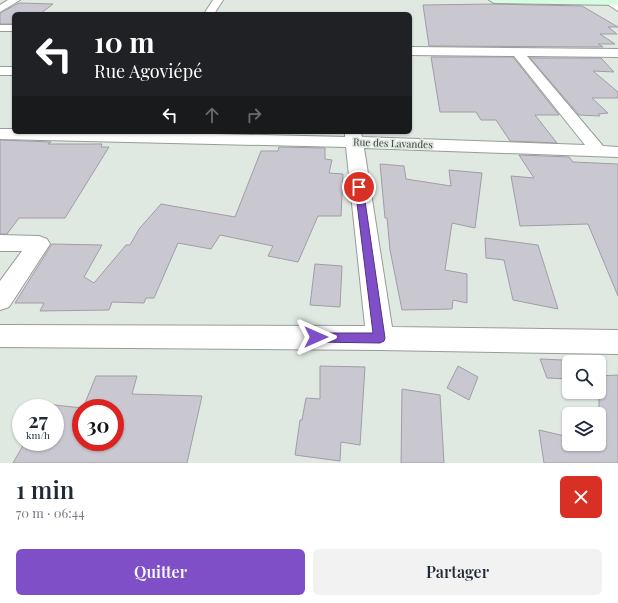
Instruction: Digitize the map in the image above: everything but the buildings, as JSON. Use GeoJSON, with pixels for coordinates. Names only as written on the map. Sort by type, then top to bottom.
{"type":"FeatureCollection","features":[{"type":"Feature","properties":{"kind":"street"},"geometry":{"type":"LineString","coordinates":[[0,9],[15,0]]}},
{"type":"Feature","properties":{"kind":"street"},"geometry":{"type":"LineString","coordinates":[[210,12],[218,0]]}},
{"type":"Feature","properties":{"kind":"street"},"geometry":{"type":"LineString","coordinates":[[494,0],[613,2],[618,8]]}},
{"type":"Feature","properties":{"kind":"street"},"geometry":{"type":"LineString","coordinates":[[0,28],[12,28]]}},
{"type":"Feature","properties":{"kind":"street"},"geometry":{"type":"LineString","coordinates":[[412,51],[618,53]]}},
{"type":"Feature","properties":{"kind":"street"},"geometry":{"type":"LineString","coordinates":[[517,52],[598,152]]}},
{"type":"Feature","properties":{"kind":"street"},"geometry":{"type":"LineString","coordinates":[[0,71],[12,71]]}},
{"type":"Feature","properties":{"kind":"street","name":"Rue des Lavandes"},"geometry":{"type":"LineString","coordinates":[[0,134],[353,137],[618,152]]}},
{"type":"Feature","properties":{"kind":"street"},"geometry":{"type":"LineString","coordinates":[[353,137],[380,338]]}},
{"type":"Feature","properties":{"kind":"street"},"geometry":{"type":"LineString","coordinates":[[0,243],[39,244],[0,300]]}},
{"type":"Feature","properties":{"kind":"street"},"geometry":{"type":"LineString","coordinates":[[0,336],[380,338],[618,342]]}},
{"type":"Feature","properties":{"kind":"route"},"geometry":{"type":"LineString","coordinates":[[316,337],[380,338],[359,187]]}}]}
